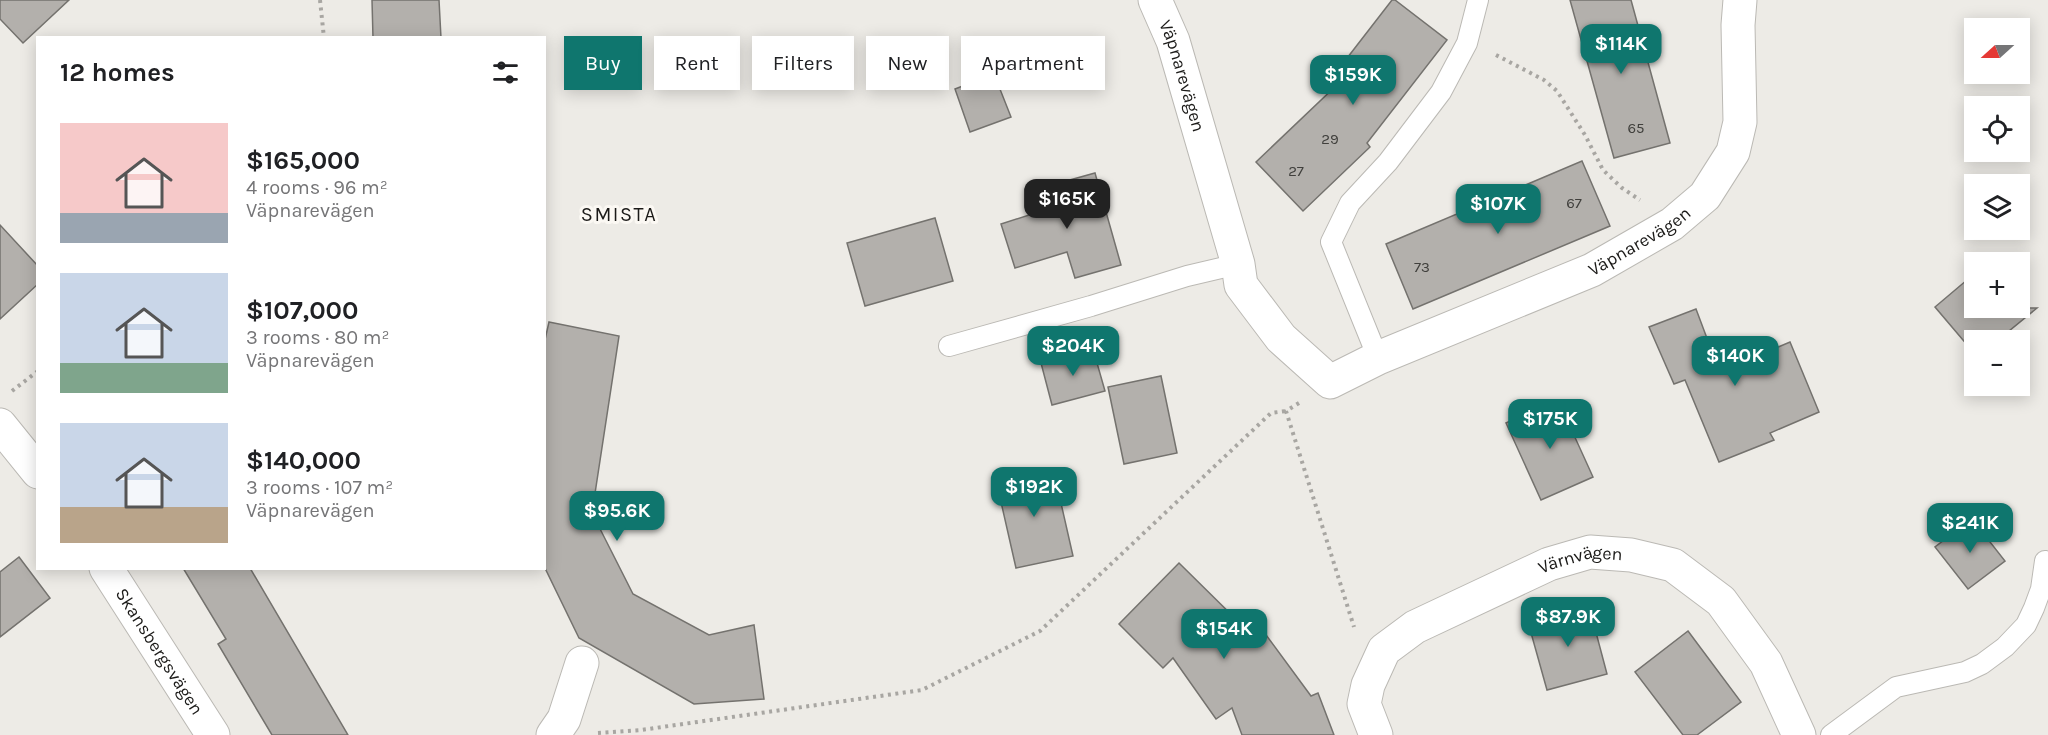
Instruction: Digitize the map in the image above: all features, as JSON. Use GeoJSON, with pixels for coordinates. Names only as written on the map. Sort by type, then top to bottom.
{"type":"FeatureCollection","features":[{"type":"Feature","properties":{"kind":"street","name":"Väpnarevägen"},"geometry":{"type":"LineString","coordinates":[[1155,0],[1173,41],[1238,264],[1241,285],[1281,338],[1330,382],[1378,358],[1592,270],[1672,224],[1705,196],[1733,152],[1740,122],[1738,25],[1740,0]]}},
{"type":"Feature","properties":{"kind":"street"},"geometry":{"type":"LineString","coordinates":[[0,425],[36,470]]}},
{"type":"Feature","properties":{"kind":"street","name":"Värnvägen"},"geometry":{"type":"LineString","coordinates":[[1376,735],[1364,704],[1368,685],[1384,650],[1415,627],[1549,564],[1590,552],[1631,555],[1673,565],[1721,601],[1766,663],[1799,735]]}},
{"type":"Feature","properties":{"kind":"street","name":"Skansbergsvägen"},"geometry":{"type":"LineString","coordinates":[[107,570],[213,735]]}},
{"type":"Feature","properties":{"kind":"street"},"geometry":{"type":"LineString","coordinates":[[558,727],[582,663]]}},
{"type":"Feature","properties":{"kind":"lane"},"geometry":{"type":"LineString","coordinates":[[1378,358],[1331,242],[1350,203],[1388,162],[1440,92],[1467,43],[1478,0]]}},
{"type":"Feature","properties":{"kind":"lane"},"geometry":{"type":"LineString","coordinates":[[949,346],[1188,276],[1238,264]]}},
{"type":"Feature","properties":{"kind":"lane"},"geometry":{"type":"LineString","coordinates":[[1831,735],[1896,687],[1965,672],[1982,664],[2005,647],[2026,625],[2034,608],[2041,590],[2044,561]]}},
{"type":"Feature","properties":{"kind":"path"},"geometry":{"type":"LineString","coordinates":[[320,0],[324,36]]}},
{"type":"Feature","properties":{"kind":"path"},"geometry":{"type":"LineString","coordinates":[[1467,43],[1509,60],[1544,80],[1557,92],[1585,135],[1603,170],[1622,188]]}},
{"type":"Feature","properties":{"kind":"path"},"geometry":{"type":"LineString","coordinates":[[9,393],[36,373]]}},
{"type":"Feature","properties":{"kind":"path"},"geometry":{"type":"LineString","coordinates":[[558,727],[599,734],[641,730],[922,690],[1040,631],[1271,413],[1286,411],[1330,382]]}},
{"type":"Feature","properties":{"kind":"path"},"geometry":{"type":"LineString","coordinates":[[1286,411],[1358,637],[1384,650]]}},
{"type":"Feature","properties":{"kind":"building"},"geometry":{"type":"Polygon","coordinates":[[[0,0],[69,0],[23,43],[0,19],[0,0]]]}},
{"type":"Feature","properties":{"kind":"building"},"geometry":{"type":"Polygon","coordinates":[[[372,0],[439,0],[441,36],[373,36],[372,0]]]}},
{"type":"Feature","properties":{"kind":"building"},"geometry":{"type":"Polygon","coordinates":[[[1392,0],[1447,40],[1367,143],[1370,147],[1303,211],[1256,162],[1341,81],[1334,75],[1392,0]]]}},
{"type":"Feature","properties":{"kind":"building"},"geometry":{"type":"Polygon","coordinates":[[[1570,0],[1631,0],[1670,143],[1614,158],[1570,0]]]}},
{"type":"Feature","properties":{"kind":"building"},"geometry":{"type":"Polygon","coordinates":[[[961,87],[961,90],[1000,90],[1011,117],[970,132],[955,89],[961,87]]]}},
{"type":"Feature","properties":{"kind":"building"},"geometry":{"type":"Polygon","coordinates":[[[1582,161],[1610,226],[1413,309],[1386,244],[1582,161]]]}},
{"type":"Feature","properties":{"kind":"building"},"geometry":{"type":"Polygon","coordinates":[[[1095,173],[1121,265],[1075,278],[1067,252],[1015,268],[1001,224],[1054,207],[1048,186],[1095,173]]]}},
{"type":"Feature","properties":{"kind":"building"},"geometry":{"type":"Polygon","coordinates":[[[935,218],[953,281],[865,306],[847,243],[935,218]]]}},
{"type":"Feature","properties":{"kind":"building"},"geometry":{"type":"Polygon","coordinates":[[[0,225],[36,264],[36,286],[0,319],[0,225]]]}},
{"type":"Feature","properties":{"kind":"building"},"geometry":{"type":"Polygon","coordinates":[[[1964,282],[1964,318],[2025,318],[2010,330],[1964,330],[1964,341],[1935,307],[1964,282]]]}},
{"type":"Feature","properties":{"kind":"building"},"geometry":{"type":"Polygon","coordinates":[[[1696,309],[1717,365],[1739,356],[1741,363],[1790,342],[1819,412],[1770,433],[1774,440],[1719,462],[1685,380],[1674,384],[1649,327],[1696,309]]]}},
{"type":"Feature","properties":{"kind":"building"},"geometry":{"type":"Polygon","coordinates":[[[549,322],[619,336],[592,513],[633,594],[709,635],[754,625],[764,699],[694,704],[579,638],[546,570],[546,335],[549,322]]]}},
{"type":"Feature","properties":{"kind":"building"},"geometry":{"type":"Polygon","coordinates":[[[1093,349],[1105,391],[1052,405],[1041,363],[1093,349]]]}},
{"type":"Feature","properties":{"kind":"building"},"geometry":{"type":"Polygon","coordinates":[[[1161,376],[1177,453],[1124,464],[1108,387],[1161,376]]]}},
{"type":"Feature","properties":{"kind":"building"},"geometry":{"type":"Polygon","coordinates":[[[1558,400],[1593,477],[1541,500],[1506,423],[1558,400]]]}},
{"type":"Feature","properties":{"kind":"building"},"geometry":{"type":"Polygon","coordinates":[[[1053,468],[1073,556],[1016,568],[996,480],[1053,468]]]}},
{"type":"Feature","properties":{"kind":"building"},"geometry":{"type":"Polygon","coordinates":[[[1972,519],[2005,561],[1968,589],[1935,547],[1972,519]]]}},
{"type":"Feature","properties":{"kind":"building"},"geometry":{"type":"Polygon","coordinates":[[[19,557],[50,598],[0,637],[0,572],[19,557]]]}},
{"type":"Feature","properties":{"kind":"building"},"geometry":{"type":"Polygon","coordinates":[[[1179,563],[1248,631],[1258,624],[1311,696],[1318,693],[1334,735],[1242,735],[1232,708],[1216,719],[1173,658],[1163,668],[1119,624],[1179,563]]]}},
{"type":"Feature","properties":{"kind":"building"},"geometry":{"type":"Polygon","coordinates":[[[184,570],[251,570],[348,735],[272,735],[218,644],[226,639],[184,570]]]}},
{"type":"Feature","properties":{"kind":"building"},"geometry":{"type":"Polygon","coordinates":[[[1589,606],[1607,674],[1547,690],[1528,622],[1589,606]]]}},
{"type":"Feature","properties":{"kind":"building"},"geometry":{"type":"Polygon","coordinates":[[[1688,631],[1741,702],[1697,735],[1683,735],[1635,672],[1688,631]]]}},
{"type":"Feature","properties":{"kind":"district","name":"SMISTA"},"geometry":{"type":"Point","coordinates":[619,214]}}]}
